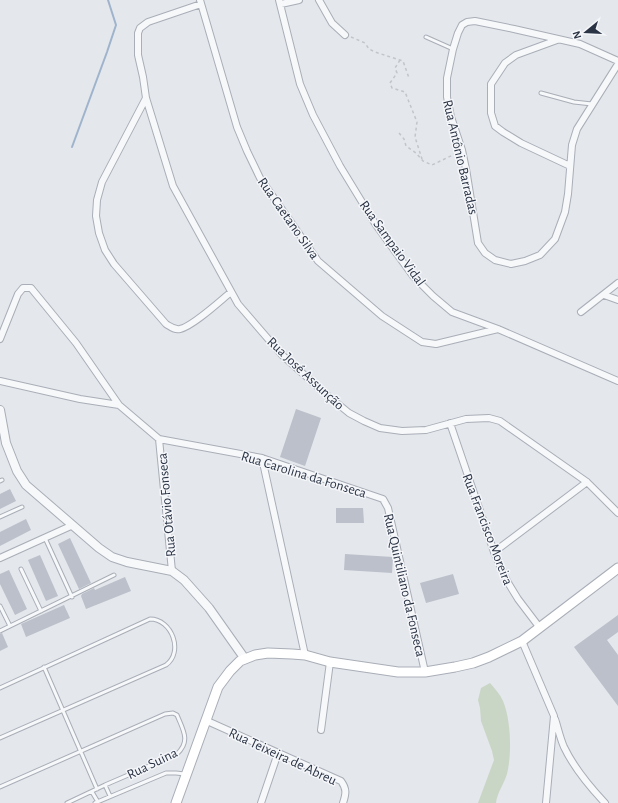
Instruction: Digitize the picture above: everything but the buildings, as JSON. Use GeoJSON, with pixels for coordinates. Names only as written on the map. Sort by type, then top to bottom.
{"type":"FeatureCollection","features":[{"type":"Feature","properties":{"kind":"main road"},"geometry":{"type":"LineString","coordinates":[[176,803],[218,687],[222,680],[240,661],[255,655],[268,653],[305,655],[330,662],[398,672],[425,672],[455,667],[489,657],[522,641],[618,568]]}},
{"type":"Feature","properties":{"kind":"street"},"geometry":{"type":"LineString","coordinates":[[280,2],[298,0]]}},
{"type":"Feature","properties":{"kind":"street"},"geometry":{"type":"LineString","coordinates":[[319,0],[332,23],[345,35]]}},
{"type":"Feature","properties":{"kind":"street","name":"Rua José Assunção"},"geometry":{"type":"LineString","coordinates":[[201,2],[148,22],[140,28],[138,33],[138,55],[146,98],[173,186],[238,304],[282,355],[326,395],[349,413],[380,428],[402,431],[426,430],[466,419],[489,418],[500,421],[587,482],[618,513]]}},
{"type":"Feature","properties":{"kind":"street","name":"Rua Caetano Silva"},"geometry":{"type":"LineString","coordinates":[[201,2],[238,127],[247,150],[260,178],[318,261],[382,316],[422,342],[436,344],[498,329]]}},
{"type":"Feature","properties":{"kind":"street","name":"Rua Sampaio Vidal"},"geometry":{"type":"LineString","coordinates":[[280,2],[300,84],[313,115],[340,166],[376,225],[413,276],[452,312],[498,329],[618,380]]}},
{"type":"Feature","properties":{"kind":"street","name":"Rua Antônio Barradas"},"geometry":{"type":"LineString","coordinates":[[475,21],[502,26],[556,40],[580,44],[618,62],[577,129],[572,144],[565,212],[555,239],[540,255],[525,261],[511,264],[495,260],[485,254],[478,243],[470,187],[462,150],[451,117],[447,97],[447,78],[453,49],[462,25],[475,21]]}},
{"type":"Feature","properties":{"kind":"street"},"geometry":{"type":"LineString","coordinates":[[556,40],[516,56],[505,63],[491,84],[491,113],[495,126],[503,132],[522,143],[570,166]]}},
{"type":"Feature","properties":{"kind":"street"},"geometry":{"type":"LineString","coordinates":[[146,98],[102,182],[97,200],[96,216],[99,233],[105,250],[114,264],[166,324],[174,329],[179,329],[192,323],[231,292]]}},
{"type":"Feature","properties":{"kind":"street"},"geometry":{"type":"LineString","coordinates":[[581,312],[604,295],[618,282]]}},
{"type":"Feature","properties":{"kind":"street"},"geometry":{"type":"LineString","coordinates":[[0,340],[18,294],[24,288],[31,288],[76,344],[118,405]]}},
{"type":"Feature","properties":{"kind":"street"},"geometry":{"type":"LineString","coordinates":[[604,295],[618,300]]}},
{"type":"Feature","properties":{"kind":"street"},"geometry":{"type":"LineString","coordinates":[[0,381],[80,399],[118,405]]}},
{"type":"Feature","properties":{"kind":"street","name":"Rua Carolina da Fonseca"},"geometry":{"type":"LineString","coordinates":[[118,405],[159,439],[262,458],[383,499]]}},
{"type":"Feature","properties":{"kind":"street"},"geometry":{"type":"LineString","coordinates":[[0,410],[6,443],[17,471],[26,484],[99,548],[112,557],[134,564],[172,571],[184,580],[204,602],[245,659]]}},
{"type":"Feature","properties":{"kind":"street","name":"Rua Francisco Moreira"},"geometry":{"type":"LineString","coordinates":[[450,423],[494,552],[507,581],[518,599],[540,628]]}},
{"type":"Feature","properties":{"kind":"street","name":"Rua Otávio Fonseca"},"geometry":{"type":"LineString","coordinates":[[159,439],[172,571]]}},
{"type":"Feature","properties":{"kind":"street"},"geometry":{"type":"LineString","coordinates":[[262,458],[305,655]]}},
{"type":"Feature","properties":{"kind":"street"},"geometry":{"type":"LineString","coordinates":[[494,552],[587,482]]}},
{"type":"Feature","properties":{"kind":"street","name":"Rua Quintiliano da Fonseca"},"geometry":{"type":"LineString","coordinates":[[383,499],[388,508],[425,672]]}},
{"type":"Feature","properties":{"kind":"street"},"geometry":{"type":"LineString","coordinates":[[0,558],[73,525]]}},
{"type":"Feature","properties":{"kind":"street"},"geometry":{"type":"LineString","coordinates":[[522,641],[554,716],[563,745],[571,761],[586,783],[605,803]]}},
{"type":"Feature","properties":{"kind":"street"},"geometry":{"type":"LineString","coordinates":[[321,730],[330,662]]}},
{"type":"Feature","properties":{"kind":"street"},"geometry":{"type":"LineString","coordinates":[[546,803],[554,716]]}},
{"type":"Feature","properties":{"kind":"street","name":"Rua Teixeira de Abreu"},"geometry":{"type":"LineString","coordinates":[[205,720],[341,781],[345,787],[346,794],[343,803]]}},
{"type":"Feature","properties":{"kind":"street"},"geometry":{"type":"LineString","coordinates":[[261,803],[278,753]]}},
{"type":"Feature","properties":{"kind":"lane"},"geometry":{"type":"LineString","coordinates":[[426,37],[453,49]]}},
{"type":"Feature","properties":{"kind":"lane"},"geometry":{"type":"LineString","coordinates":[[541,93],[574,102],[592,104]]}},
{"type":"Feature","properties":{"kind":"lane"},"geometry":{"type":"LineString","coordinates":[[0,517],[22,507]]}},
{"type":"Feature","properties":{"kind":"lane"},"geometry":{"type":"LineString","coordinates":[[45,538],[72,597]]}},
{"type":"Feature","properties":{"kind":"lane"},"geometry":{"type":"LineString","coordinates":[[21,569],[41,611]]}},
{"type":"Feature","properties":{"kind":"lane"},"geometry":{"type":"LineString","coordinates":[[0,631],[72,597],[114,575]]}},
{"type":"Feature","properties":{"kind":"lane"},"geometry":{"type":"LineString","coordinates":[[0,606],[10,626]]}},
{"type":"Feature","properties":{"kind":"lane"},"geometry":{"type":"LineString","coordinates":[[0,688],[150,619],[161,621],[170,631],[174,639],[174,657],[166,665],[0,738]]}},
{"type":"Feature","properties":{"kind":"lane"},"geometry":{"type":"LineString","coordinates":[[44,667],[97,789]]}},
{"type":"Feature","properties":{"kind":"lane","name":"Rua Suina"},"geometry":{"type":"LineString","coordinates":[[67,803],[177,754],[183,749],[185,736],[177,715],[173,713],[165,714],[81,751]]}},
{"type":"Feature","properties":{"kind":"lane"},"geometry":{"type":"LineString","coordinates":[[0,787],[81,751]]}},
{"type":"Feature","properties":{"kind":"lane"},"geometry":{"type":"LineString","coordinates":[[92,792],[97,802],[103,802],[110,796],[166,773],[186,775]]}},
{"type":"Feature","properties":{"kind":"lane"},"geometry":{"type":"LineString","coordinates":[[105,785],[110,796]]}},
{"type":"Feature","properties":{"kind":"path"},"geometry":{"type":"LineString","coordinates":[[345,35],[365,43],[369,49],[375,52],[403,62],[409,78]]}},
{"type":"Feature","properties":{"kind":"path"},"geometry":{"type":"LineString","coordinates":[[400,60],[395,68],[397,72],[390,83],[392,88],[405,92],[412,107],[417,122],[415,137],[422,159]]}},
{"type":"Feature","properties":{"kind":"path"},"geometry":{"type":"LineString","coordinates":[[399,133],[404,139],[406,146],[432,165],[462,150]]}},
{"type":"Feature","properties":{"kind":"green space"},"geometry":{"type":"Polygon","coordinates":[[[490,683],[500,696],[506,709],[510,737],[510,757],[507,774],[496,803],[478,803],[494,760],[481,721],[478,700],[481,688],[490,683]]]}},
{"type":"Feature","properties":{"kind":"waterway"},"geometry":{"type":"LineString","coordinates":[[72,147],[116,25],[108,0]]}}]}
